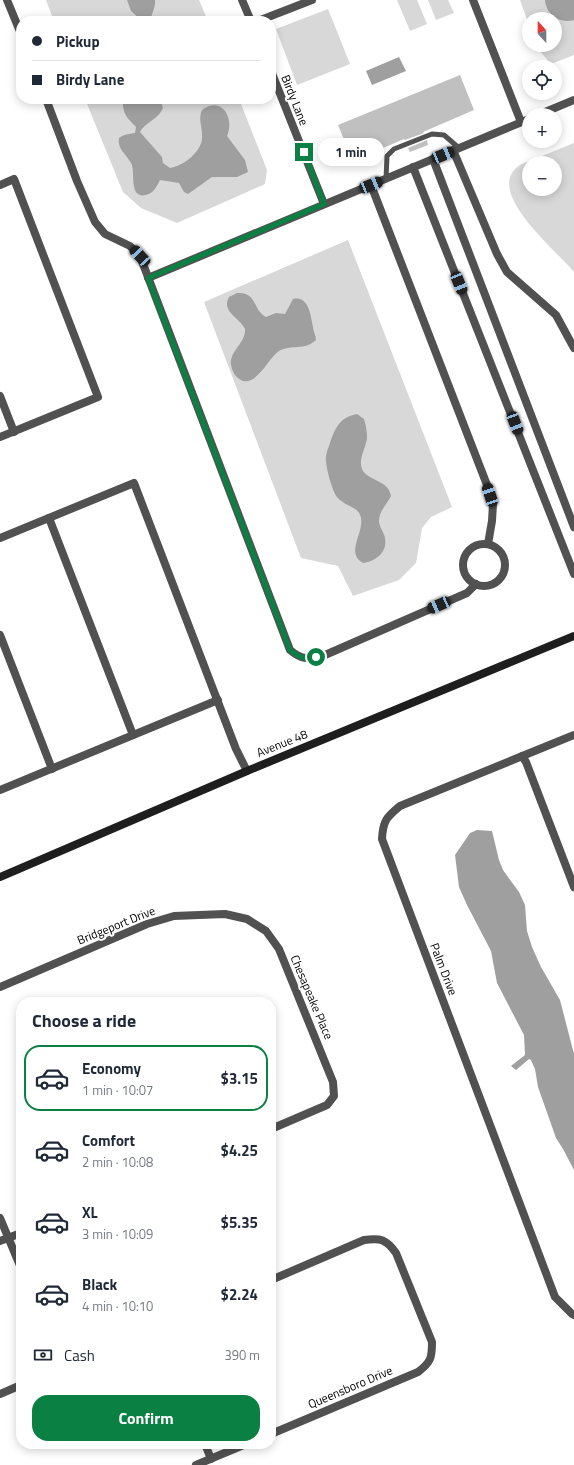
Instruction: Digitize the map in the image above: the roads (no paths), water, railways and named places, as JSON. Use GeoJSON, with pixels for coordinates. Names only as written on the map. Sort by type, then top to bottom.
{"type":"FeatureCollection","features":[{"type":"Feature","properties":{"kind":"main road","name":"Avenue 48"},"geometry":{"type":"LineString","coordinates":[[0,877],[247,771],[574,636]]}},
{"type":"Feature","properties":{"kind":"street"},"geometry":{"type":"LineString","coordinates":[[7,0],[16,22]]}},
{"type":"Feature","properties":{"kind":"street"},"geometry":{"type":"LineString","coordinates":[[242,0],[249,16]]}},
{"type":"Feature","properties":{"kind":"street"},"geometry":{"type":"LineString","coordinates":[[271,16],[312,0]]}},
{"type":"Feature","properties":{"kind":"street"},"geometry":{"type":"LineString","coordinates":[[473,0],[522,113]]}},
{"type":"Feature","properties":{"kind":"street","name":"Birdy Lane"},"geometry":{"type":"LineString","coordinates":[[276,84],[324,204]]}},
{"type":"Feature","properties":{"kind":"street"},"geometry":{"type":"LineString","coordinates":[[555,108],[574,100]]}},
{"type":"Feature","properties":{"kind":"street"},"geometry":{"type":"LineString","coordinates":[[48,104],[77,181],[95,222],[105,234],[130,246],[140,256],[290,650],[297,656],[308,660],[324,655],[467,592],[476,584]]}},
{"type":"Feature","properties":{"kind":"street"},"geometry":{"type":"LineString","coordinates":[[148,278],[522,121]]}},
{"type":"Feature","properties":{"kind":"street"},"geometry":{"type":"LineString","coordinates":[[456,149],[497,254],[507,272],[556,316],[574,348]]}},
{"type":"Feature","properties":{"kind":"street"},"geometry":{"type":"LineString","coordinates":[[433,159],[574,527]]}},
{"type":"Feature","properties":{"kind":"street"},"geometry":{"type":"LineString","coordinates":[[413,167],[574,574]]}},
{"type":"Feature","properties":{"kind":"street"},"geometry":{"type":"LineString","coordinates":[[0,185],[14,179],[98,397],[0,437]]}},
{"type":"Feature","properties":{"kind":"street"},"geometry":{"type":"LineString","coordinates":[[371,185],[487,485],[493,504],[488,544]]}},
{"type":"Feature","properties":{"kind":"street"},"geometry":{"type":"LineString","coordinates":[[0,396],[14,432]]}},
{"type":"Feature","properties":{"kind":"street"},"geometry":{"type":"LineString","coordinates":[[0,538],[134,483],[236,749],[247,771]]}},
{"type":"Feature","properties":{"kind":"street"},"geometry":{"type":"LineString","coordinates":[[49,518],[133,735]]}},
{"type":"Feature","properties":{"kind":"street"},"geometry":{"type":"LineString","coordinates":[[488,544],[500,550],[506,563],[502,577],[490,585],[483,586],[476,584],[465,576],[463,562],[469,550],[474,546],[488,544]]}},
{"type":"Feature","properties":{"kind":"street"},"geometry":{"type":"LineString","coordinates":[[0,636],[52,769]]}},
{"type":"Feature","properties":{"kind":"street"},"geometry":{"type":"LineString","coordinates":[[0,790],[218,700]]}},
{"type":"Feature","properties":{"kind":"street","name":"Palm Drive"},"geometry":{"type":"LineString","coordinates":[[574,735],[400,806],[386,818],[382,828],[382,839],[555,1297],[574,1315]]}},
{"type":"Feature","properties":{"kind":"street"},"geometry":{"type":"LineString","coordinates":[[522,756],[526,762],[574,887]]}},
{"type":"Feature","properties":{"kind":"street","name":"Bridgeport Drive"},"geometry":{"type":"LineString","coordinates":[[0,987],[147,924],[168,918],[205,914],[225,914],[247,919]]}},
{"type":"Feature","properties":{"kind":"street","name":"Chesapeake Place"},"geometry":{"type":"LineString","coordinates":[[247,919],[266,931],[279,949],[328,1066],[333,1082],[334,1096],[327,1105],[276,1127]]}},
{"type":"Feature","properties":{"kind":"street"},"geometry":{"type":"LineString","coordinates":[[0,1218],[16,1256]]}},
{"type":"Feature","properties":{"kind":"street"},"geometry":{"type":"LineString","coordinates":[[0,1241],[16,1235]]}},
{"type":"Feature","properties":{"kind":"street","name":"Queensboro Drive"},"geometry":{"type":"LineString","coordinates":[[276,1278],[364,1240],[375,1238],[383,1240],[390,1245],[396,1253],[432,1342],[432,1356],[427,1364],[418,1372],[276,1432]]}},
{"type":"Feature","properties":{"kind":"street"},"geometry":{"type":"LineString","coordinates":[[0,1394],[16,1387]]}},
{"type":"Feature","properties":{"kind":"street"},"geometry":{"type":"LineString","coordinates":[[207,1449],[211,1459]]}},
{"type":"Feature","properties":{"kind":"street"},"geometry":{"type":"LineString","coordinates":[[196,1465],[234,1449]]}},
{"type":"Feature","properties":{"kind":"lane"},"geometry":{"type":"LineString","coordinates":[[386,179],[388,156],[394,149],[401,146],[432,134],[444,135],[456,149]]}}]}
